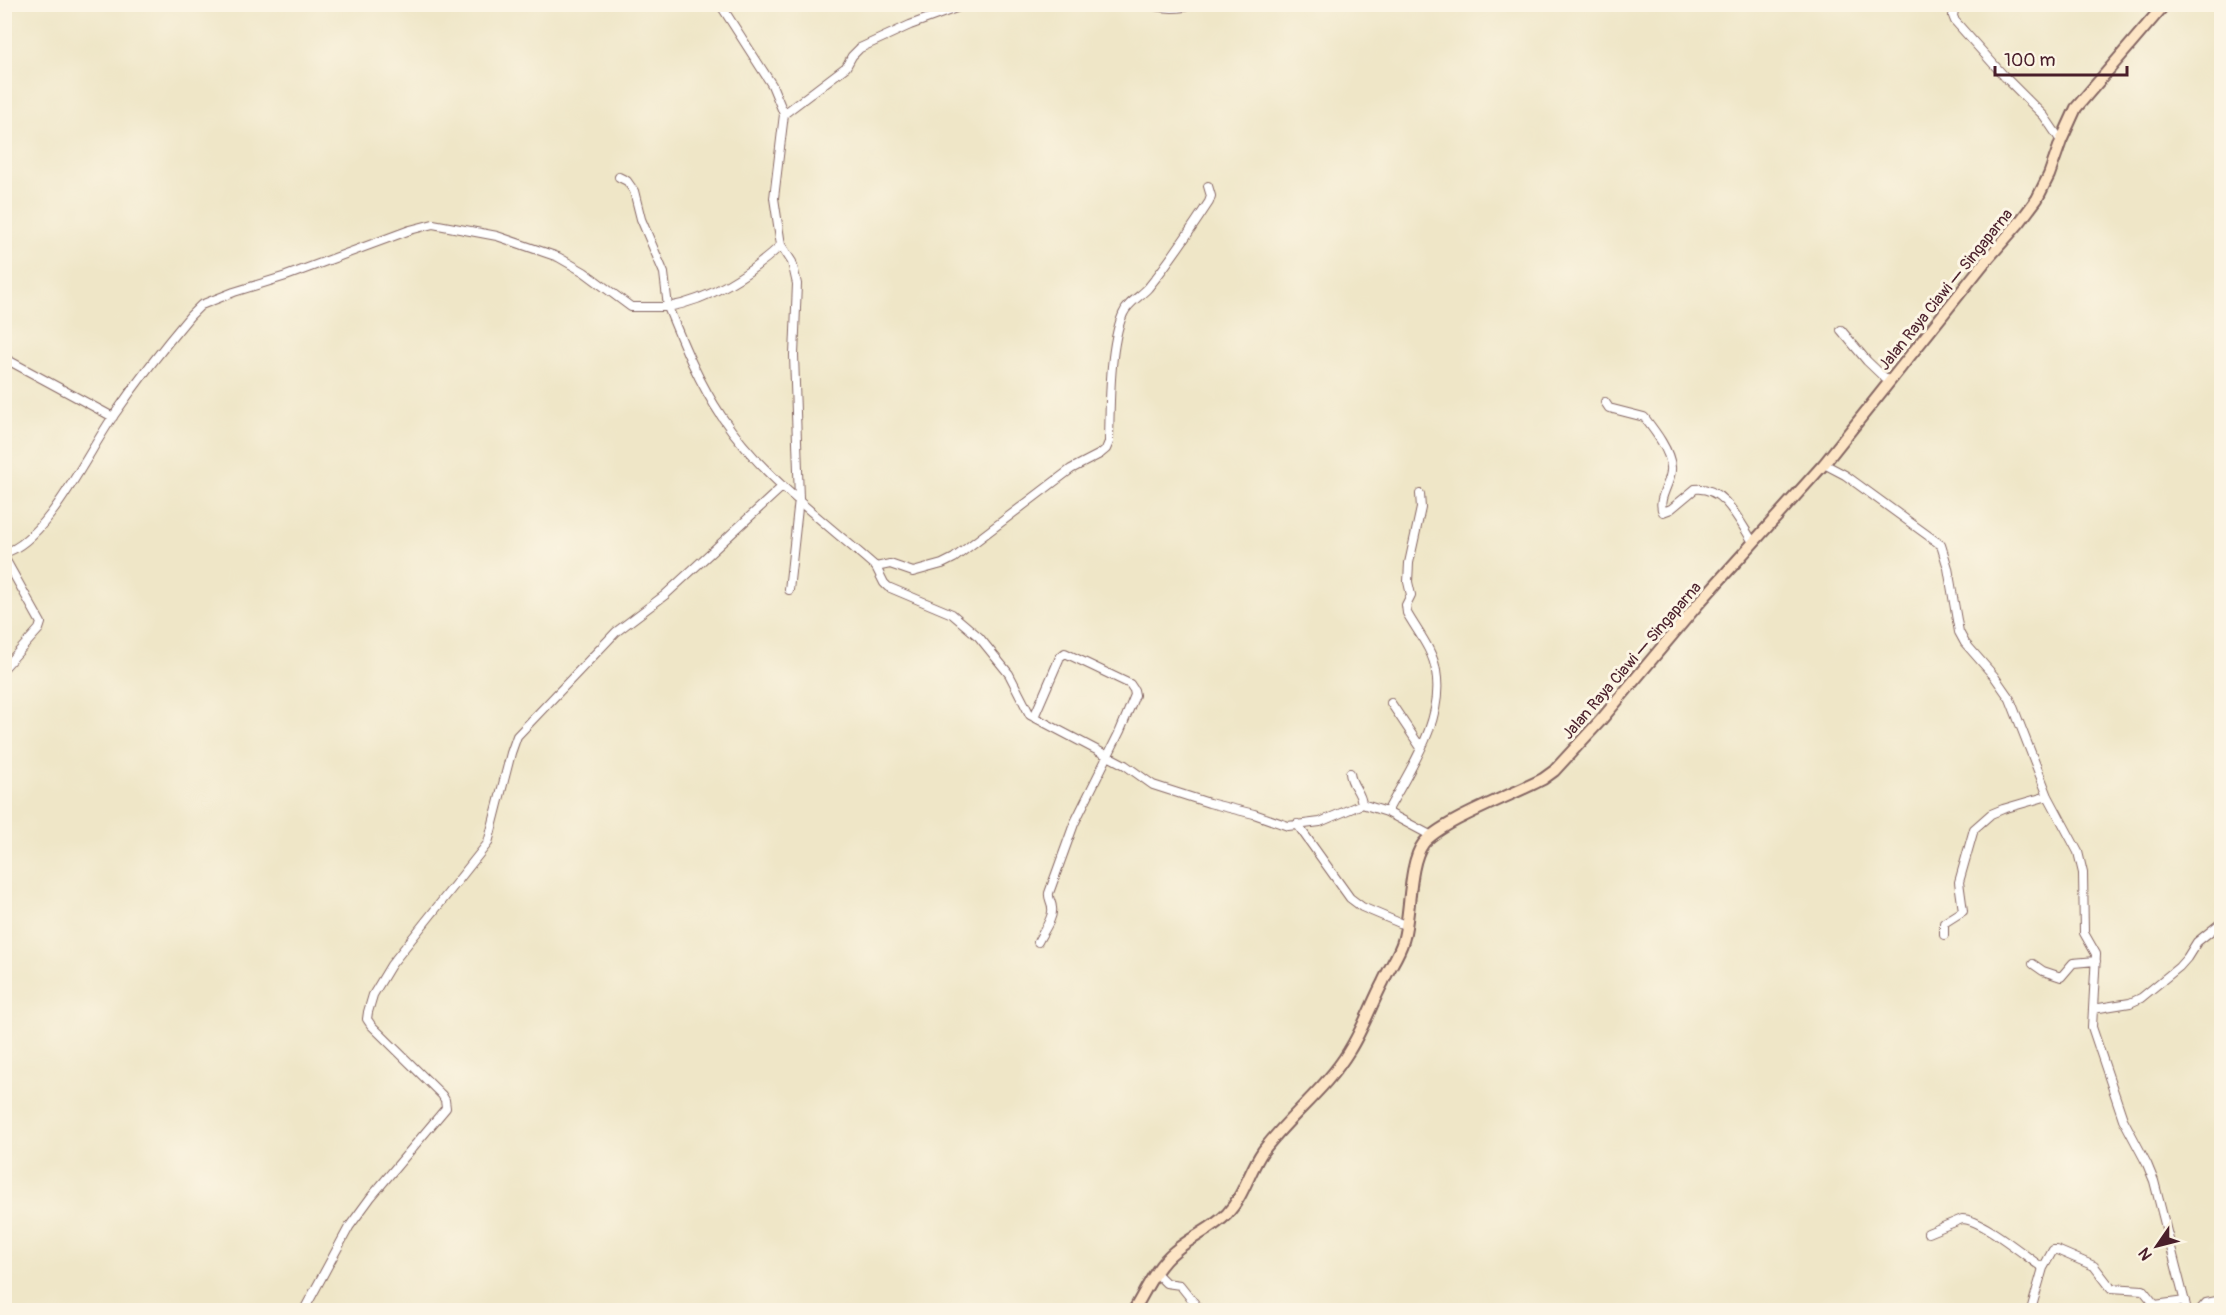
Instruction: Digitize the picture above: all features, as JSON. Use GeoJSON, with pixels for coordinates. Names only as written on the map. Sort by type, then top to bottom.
{"type":"FeatureCollection","features":[{"type":"Feature","properties":{"kind":"main road","name":"Jalan Raya Ciawi — Singaparna"},"geometry":{"type":"LineString","coordinates":[[1430,836],[1528,787],[1554,771],[1601,720],[1753,542],[1824,464],[2037,199],[2076,108],[2165,4]]}},
{"type":"Feature","properties":{"kind":"main road"},"geometry":{"type":"LineString","coordinates":[[1134,1311],[1156,1273],[1173,1252],[1226,1214],[1243,1190],[1262,1153],[1348,1054],[1364,1027],[1403,943],[1417,855],[1421,845],[1430,836]]}},
{"type":"Feature","properties":{"kind":"street"},"geometry":{"type":"LineString","coordinates":[[720,4],[772,85],[784,114],[774,198],[781,245],[792,262],[797,284],[794,355],[799,499],[789,590]]}},
{"type":"Feature","properties":{"kind":"street"},"geometry":{"type":"LineString","coordinates":[[784,114],[840,72],[860,48],[910,25],[967,4]]}},
{"type":"Feature","properties":{"kind":"street"},"geometry":{"type":"LineString","coordinates":[[1145,4],[1167,7],[1188,7],[1194,4]]}},
{"type":"Feature","properties":{"kind":"street"},"geometry":{"type":"LineString","coordinates":[[1955,4],[1953,16],[1955,21],[2044,116],[2061,141]]}},
{"type":"Feature","properties":{"kind":"street"},"geometry":{"type":"LineString","coordinates":[[619,177],[627,181],[634,191],[641,219],[664,273],[668,307],[705,390],[723,419],[746,448],[783,486],[876,567],[888,587],[952,614],[980,637],[1010,674],[1030,715],[1125,765],[1153,785],[1200,800],[1254,814],[1288,826],[1320,822],[1362,804],[1387,812],[1430,836]]}},
{"type":"Feature","properties":{"kind":"street"},"geometry":{"type":"LineString","coordinates":[[876,567],[890,564],[913,572],[942,564],[954,558],[1071,470],[1106,449],[1111,377],[1119,325],[1123,314],[1128,305],[1145,291],[1159,273],[1209,202],[1211,196],[1208,186]]}},
{"type":"Feature","properties":{"kind":"street"},"geometry":{"type":"LineString","coordinates":[[4,668],[39,629],[41,623],[4,555],[15,550],[32,536],[61,498],[113,417],[175,334],[201,305],[295,273],[378,240],[433,224],[496,236],[558,257],[584,272],[631,307],[668,307],[687,303],[722,286],[766,259],[781,245]]}},
{"type":"Feature","properties":{"kind":"street"},"geometry":{"type":"LineString","coordinates":[[1841,330],[1867,361],[1889,382]]}},
{"type":"Feature","properties":{"kind":"street"},"geometry":{"type":"LineString","coordinates":[[4,358],[113,417]]}},
{"type":"Feature","properties":{"kind":"street"},"geometry":{"type":"LineString","coordinates":[[1605,402],[1609,408],[1644,417],[1669,457],[1671,475],[1661,505],[1663,512],[1671,509],[1695,489],[1705,489],[1722,498],[1753,542]]}},
{"type":"Feature","properties":{"kind":"street"},"geometry":{"type":"LineString","coordinates":[[1824,464],[1845,475],[1941,545],[1948,567],[1959,632],[1965,643],[1994,676],[2010,699],[2048,796],[2072,838],[2081,863],[2084,933],[2096,954],[2092,1027],[2123,1119],[2154,1181],[2187,1311]]}},
{"type":"Feature","properties":{"kind":"street"},"geometry":{"type":"LineString","coordinates":[[304,1311],[349,1227],[371,1197],[446,1108],[442,1095],[371,1025],[368,1012],[373,994],[391,965],[488,843],[517,736],[616,632],[665,595],[783,486]]}},
{"type":"Feature","properties":{"kind":"street"},"geometry":{"type":"LineString","coordinates":[[1387,812],[1431,725],[1436,700],[1437,672],[1429,651],[1407,613],[1406,605],[1411,595],[1408,582],[1421,508],[1420,494]]}},
{"type":"Feature","properties":{"kind":"street"},"geometry":{"type":"LineString","coordinates":[[1034,717],[1060,657],[1064,654],[1069,654],[1131,684],[1134,690],[1135,695],[1120,731],[1106,756],[1066,845],[1048,897],[1053,908],[1051,915],[1038,942]]}},
{"type":"Feature","properties":{"kind":"street"},"geometry":{"type":"LineString","coordinates":[[1391,703],[1420,747]]}},
{"type":"Feature","properties":{"kind":"street"},"geometry":{"type":"LineString","coordinates":[[1350,773],[1352,786],[1361,795],[1362,804]]}},
{"type":"Feature","properties":{"kind":"street"},"geometry":{"type":"LineString","coordinates":[[1944,935],[1944,923],[1963,911],[1959,882],[1974,829],[1991,814],[2048,796]]}},
{"type":"Feature","properties":{"kind":"street"},"geometry":{"type":"LineString","coordinates":[[1297,824],[1350,898],[1362,907],[1407,926]]}},
{"type":"Feature","properties":{"kind":"street"},"geometry":{"type":"LineString","coordinates":[[2093,1009],[2130,1003],[2141,998],[2179,967],[2197,942],[2222,922]]}},
{"type":"Feature","properties":{"kind":"street"},"geometry":{"type":"LineString","coordinates":[[2033,964],[2043,971],[2061,976],[2073,963],[2096,961]]}},
{"type":"Feature","properties":{"kind":"street"},"geometry":{"type":"LineString","coordinates":[[1928,1233],[1962,1218],[1971,1220],[2043,1268]]}},
{"type":"Feature","properties":{"kind":"street"},"geometry":{"type":"LineString","coordinates":[[2031,1311],[2043,1268],[2053,1250],[2094,1266],[2111,1288],[2143,1290],[2156,1305],[2185,1301]]}},
{"type":"Feature","properties":{"kind":"street"},"geometry":{"type":"LineString","coordinates":[[1156,1273],[1166,1283],[1180,1285],[1200,1311]]}},
{"type":"Feature","properties":{"kind":"street"},"geometry":{"type":"LineString","coordinates":[[2200,1311],[2206,1303],[2222,1300]]}}]}
